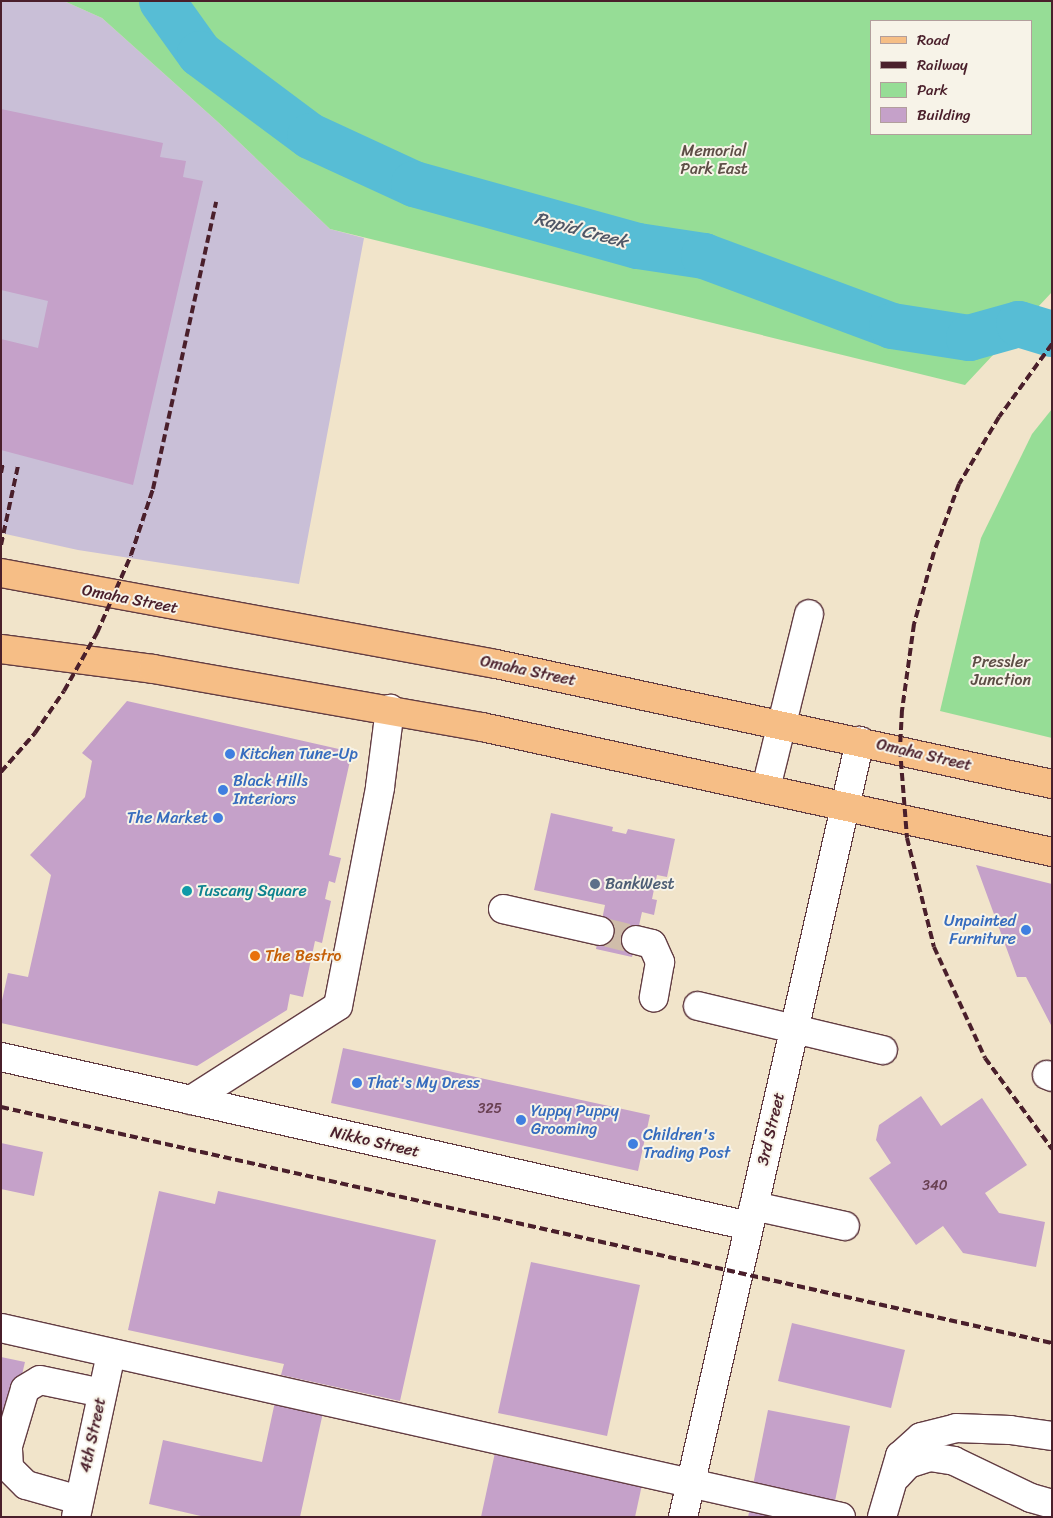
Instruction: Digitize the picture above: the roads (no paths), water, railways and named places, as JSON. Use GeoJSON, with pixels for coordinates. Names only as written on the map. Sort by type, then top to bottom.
{"type":"FeatureCollection","features":[{"type":"Feature","properties":{"kind":"main road","name":"Omaha Street"},"geometry":{"type":"LineString","coordinates":[[1,573],[496,664],[782,724],[1052,784]]}},
{"type":"Feature","properties":{"kind":"main road"},"geometry":{"type":"LineString","coordinates":[[1,648],[153,668],[390,709],[845,805],[1052,852]]}},
{"type":"Feature","properties":{"kind":"street"},"geometry":{"type":"LineString","coordinates":[[766,788],[810,614]]}},
{"type":"Feature","properties":{"kind":"street"},"geometry":{"type":"LineString","coordinates":[[191,1100],[338,1006],[380,787],[390,709]]}},
{"type":"Feature","properties":{"kind":"street","name":"3rd Street"},"geometry":{"type":"LineString","coordinates":[[683,1517],[860,741]]}},
{"type":"Feature","properties":{"kind":"street"},"geometry":{"type":"LineString","coordinates":[[503,909],[600,931]]}},
{"type":"Feature","properties":{"kind":"street"},"geometry":{"type":"LineString","coordinates":[[636,940],[652,944],[660,962],[654,997]]}},
{"type":"Feature","properties":{"kind":"street"},"geometry":{"type":"LineString","coordinates":[[698,1006],[794,1027],[883,1050]]}},
{"type":"Feature","properties":{"kind":"street","name":"Nikko Street"},"geometry":{"type":"LineString","coordinates":[[1,1057],[191,1100],[752,1216],[845,1226]]}},
{"type":"Feature","properties":{"kind":"street"},"geometry":{"type":"LineString","coordinates":[[1,1328],[841,1517]]}},
{"type":"Feature","properties":{"kind":"street","name":"4th Street"},"geometry":{"type":"LineString","coordinates":[[77,1508],[111,1354]]}},
{"type":"Feature","properties":{"kind":"street"},"geometry":{"type":"LineString","coordinates":[[77,1508],[26,1485],[9,1468],[8,1446],[26,1388],[40,1380],[102,1393]]}},
{"type":"Feature","properties":{"kind":"street"},"geometry":{"type":"LineString","coordinates":[[882,1517],[900,1456],[921,1437],[956,1428],[1010,1430],[1052,1436]]}},
{"type":"Feature","properties":{"kind":"street"},"geometry":{"type":"LineString","coordinates":[[892,1481],[908,1464],[930,1457],[954,1461],[1031,1498],[1052,1504]]}},
{"type":"Feature","properties":{"kind":"waterway","name":"Rapid Creek"},"geometry":{"type":"LineString","coordinates":[[162,1],[200,54],[310,136],[414,184],[638,246],[704,256],[892,326],[969,338],[1019,324],[1052,334]]}},
{"type":"Feature","properties":{"kind":"tunnel"},"geometry":{"type":"LineString","coordinates":[[600,931],[636,940]]}},
{"type":"Feature","properties":{"kind":"railway"},"geometry":{"type":"LineString","coordinates":[[1,772],[35,733],[64,691],[97,633],[131,555],[153,489],[216,202]]}},
{"type":"Feature","properties":{"kind":"railway"},"geometry":{"type":"LineString","coordinates":[[1052,344],[999,417],[959,484],[934,552],[914,624],[902,710],[900,749],[907,838],[934,947],[985,1058],[1052,1149]]}},
{"type":"Feature","properties":{"kind":"railway"},"geometry":{"type":"LineString","coordinates":[[1,473],[3,463]]}},
{"type":"Feature","properties":{"kind":"railway"},"geometry":{"type":"LineString","coordinates":[[1,545],[18,466]]}},
{"type":"Feature","properties":{"kind":"railway"},"geometry":{"type":"LineString","coordinates":[[1,1107],[1052,1343]]}},
{"type":"Feature","properties":{"kind":"place","name":"Kitchen Tune-Up"},"geometry":{"type":"Point","coordinates":[230,754]}},
{"type":"Feature","properties":{"kind":"place","name":"Black Hills Interiors"},"geometry":{"type":"Point","coordinates":[223,790]}},
{"type":"Feature","properties":{"kind":"place","name":"The Market"},"geometry":{"type":"Point","coordinates":[218,818]}},
{"type":"Feature","properties":{"kind":"place","name":"BankWest"},"geometry":{"type":"Point","coordinates":[595,884]}},
{"type":"Feature","properties":{"kind":"place","name":"Tuscany Square"},"geometry":{"type":"Point","coordinates":[187,891]}},
{"type":"Feature","properties":{"kind":"place","name":"Unpainted Furniture"},"geometry":{"type":"Point","coordinates":[1026,930]}},
{"type":"Feature","properties":{"kind":"place","name":"The Bestro"},"geometry":{"type":"Point","coordinates":[255,956]}},
{"type":"Feature","properties":{"kind":"place","name":"That's My Dress"},"geometry":{"type":"Point","coordinates":[357,1083]}},
{"type":"Feature","properties":{"kind":"place","name":"Yuppy Puppy Grooming"},"geometry":{"type":"Point","coordinates":[521,1120]}},
{"type":"Feature","properties":{"kind":"place","name":"Children's Trading Post"},"geometry":{"type":"Point","coordinates":[633,1144]}},
{"type":"Feature","properties":{"kind":"park label","name":"Memorial Park East"},"geometry":{"type":"Point","coordinates":[714,160]}},
{"type":"Feature","properties":{"kind":"park label","name":"Pressler Junction"},"geometry":{"type":"Point","coordinates":[1001,671]}}]}
